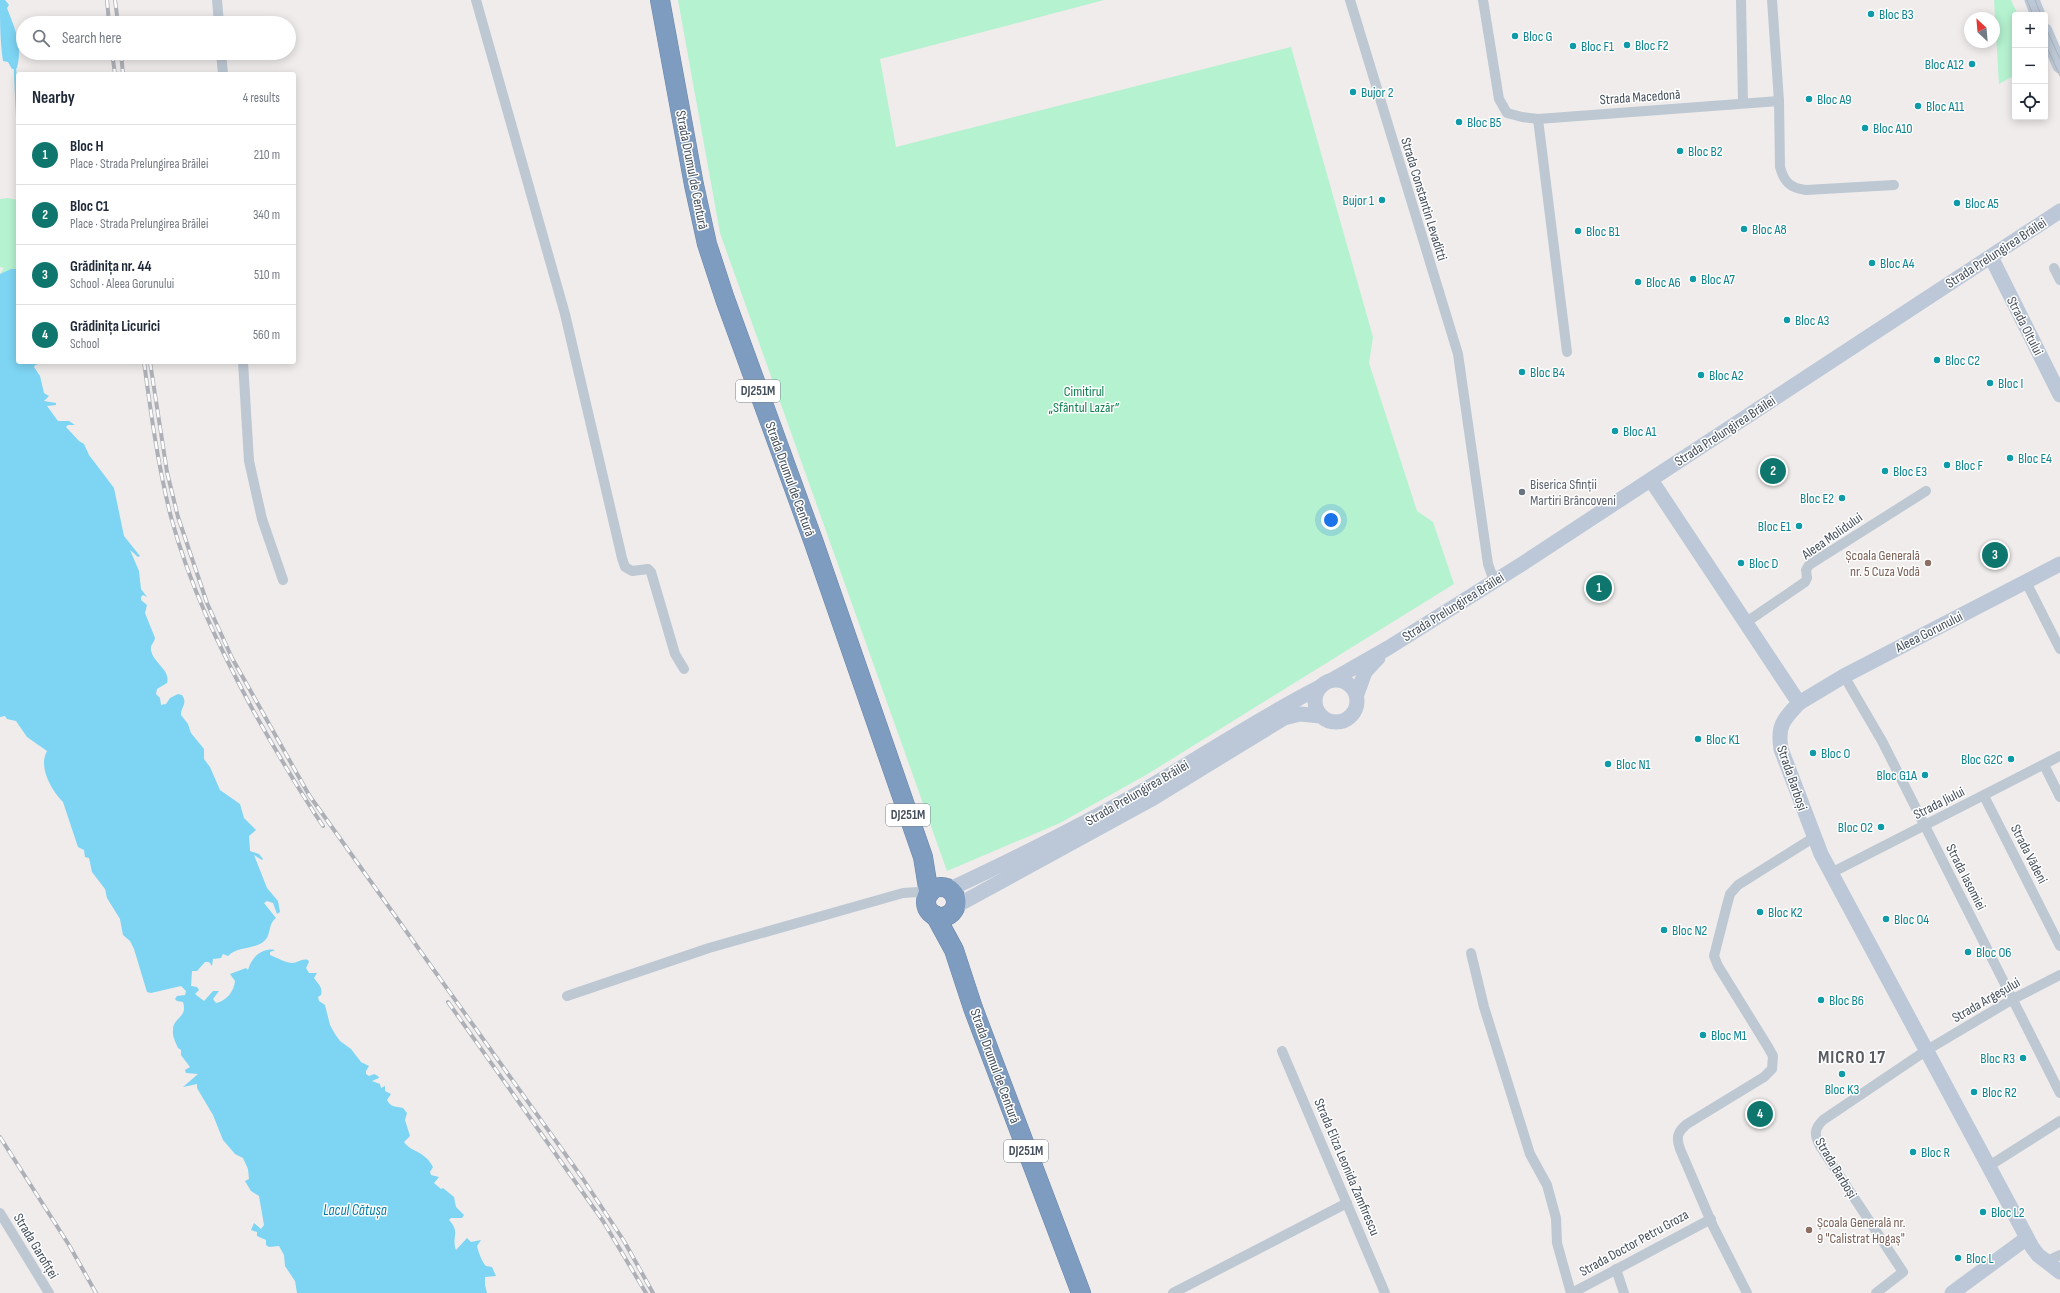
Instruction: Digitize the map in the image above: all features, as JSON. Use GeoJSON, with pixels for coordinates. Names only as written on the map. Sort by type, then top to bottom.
{"type":"FeatureCollection","features":[{"type":"Feature","properties":{"kind":"highway","name":"Strada Drumul de Centură"},"geometry":{"type":"LineString","coordinates":[[660,0],[694,185],[710,251],[725,299],[814,543],[923,858],[947,897]]}},
{"type":"Feature","properties":{"kind":"highway"},"geometry":{"type":"LineString","coordinates":[[947,897],[954,950],[936,915],[928,908],[927,898],[947,897]]}},
{"type":"Feature","properties":{"kind":"highway","name":"Strada Drumul de Centură"},"geometry":{"type":"LineString","coordinates":[[954,950],[973,1008],[1081,1293]]}},
{"type":"Feature","properties":{"kind":"main road"},"geometry":{"type":"LineString","coordinates":[[2032,0],[2037,12]]}},
{"type":"Feature","properties":{"kind":"main road"},"geometry":{"type":"LineString","coordinates":[[2048,38],[2060,66]]}},
{"type":"Feature","properties":{"kind":"main road","name":"Strada Prelungirea Brăilei"},"geometry":{"type":"LineString","coordinates":[[947,897],[1174,773],[1276,709],[1326,684],[1388,648],[1651,480],[2060,211]]}},
{"type":"Feature","properties":{"kind":"main road","name":"Strada Oltului"},"geometry":{"type":"LineString","coordinates":[[1991,257],[2060,395]]}},
{"type":"Feature","properties":{"kind":"main road"},"geometry":{"type":"LineString","coordinates":[[1651,480],[1745,623],[1800,703]]}},
{"type":"Feature","properties":{"kind":"main road","name":"Aleea Gorunului"},"geometry":{"type":"LineString","coordinates":[[1800,703],[1844,676],[2060,564]]}},
{"type":"Feature","properties":{"kind":"main road","name":"Strada Prelungirea Brăilei"},"geometry":{"type":"LineString","coordinates":[[1356,694],[1365,672],[1388,648]]}},
{"type":"Feature","properties":{"kind":"main road"},"geometry":{"type":"LineString","coordinates":[[1344,681],[1354,688],[1356,694],[1357,706],[1350,717],[1344,721],[1327,721],[1317,711],[1315,698],[1326,684],[1344,681]]}},
{"type":"Feature","properties":{"kind":"main road","name":"Strada Barboși"},"geometry":{"type":"LineString","coordinates":[[1800,703],[1787,716],[1778,735],[1781,749],[1813,838],[2027,1238],[2038,1255],[2060,1272]]}},
{"type":"Feature","properties":{"kind":"main road","name":"Strada Prelungirea Brăilei"},"geometry":{"type":"LineString","coordinates":[[947,897],[1150,800],[1284,718],[1300,714],[1321,716]]}},
{"type":"Feature","properties":{"kind":"main road"},"geometry":{"type":"LineString","coordinates":[[1952,1293],[2027,1238]]}},
{"type":"Feature","properties":{"kind":"street"},"geometry":{"type":"LineString","coordinates":[[217,0],[218,16]]}},
{"type":"Feature","properties":{"kind":"street"},"geometry":{"type":"LineString","coordinates":[[476,0],[565,314],[622,558],[625,567],[632,571],[648,569],[652,572],[675,654],[684,669]]}},
{"type":"Feature","properties":{"kind":"street","name":"Strada Constantin Levaditti"},"geometry":{"type":"LineString","coordinates":[[1350,0],[1458,354],[1488,564],[1494,581]]}},
{"type":"Feature","properties":{"kind":"street","name":"Strada Macedonă"},"geometry":{"type":"LineString","coordinates":[[1483,0],[1499,99],[1506,113],[1538,119],[1779,101]]}},
{"type":"Feature","properties":{"kind":"street"},"geometry":{"type":"LineString","coordinates":[[1741,0],[1744,103]]}},
{"type":"Feature","properties":{"kind":"street"},"geometry":{"type":"LineString","coordinates":[[1772,0],[1779,101],[1780,167],[1783,177],[1788,185],[1796,189],[1806,190],[1894,185]]}},
{"type":"Feature","properties":{"kind":"street"},"geometry":{"type":"LineString","coordinates":[[222,60],[223,72]]}},
{"type":"Feature","properties":{"kind":"street"},"geometry":{"type":"LineString","coordinates":[[1538,119],[1567,352]]}},
{"type":"Feature","properties":{"kind":"street"},"geometry":{"type":"LineString","coordinates":[[2054,268],[2060,280]]}},
{"type":"Feature","properties":{"kind":"street"},"geometry":{"type":"LineString","coordinates":[[243,364],[249,461],[262,519],[283,580]]}},
{"type":"Feature","properties":{"kind":"street","name":"Aleea Molidului"},"geometry":{"type":"LineString","coordinates":[[1745,623],[1805,582],[1807,578],[1806,570],[1809,565],[1926,491]]}},
{"type":"Feature","properties":{"kind":"street"},"geometry":{"type":"LineString","coordinates":[[2026,582],[2060,649]]}},
{"type":"Feature","properties":{"kind":"street","name":"Strada Iasomiei"},"geometry":{"type":"LineString","coordinates":[[1844,676],[1882,741],[2060,1093]]}},
{"type":"Feature","properties":{"kind":"street","name":"Strada Jiului"},"geometry":{"type":"LineString","coordinates":[[1831,873],[2060,756]]}},
{"type":"Feature","properties":{"kind":"street"},"geometry":{"type":"LineString","coordinates":[[2044,765],[2060,797]]}},
{"type":"Feature","properties":{"kind":"street","name":"Strada Vădeni"},"geometry":{"type":"LineString","coordinates":[[1984,796],[2060,946]]}},
{"type":"Feature","properties":{"kind":"street","name":"Strada Doctor Petru Groza"},"geometry":{"type":"LineString","coordinates":[[1747,1293],[1710,1219],[1680,1149],[1677,1136],[1680,1130],[1687,1124],[1764,1077],[1772,1069],[1773,1063],[1768,1047],[1718,966],[1714,956],[1730,894],[1738,885],[1813,838]]}},
{"type":"Feature","properties":{"kind":"street"},"geometry":{"type":"LineString","coordinates":[[567,996],[709,948],[903,893],[918,892],[947,897]]}},
{"type":"Feature","properties":{"kind":"street"},"geometry":{"type":"LineString","coordinates":[[1471,953],[1484,1007],[1530,1154],[1547,1185],[1556,1218],[1557,1243],[1571,1293]]}},
{"type":"Feature","properties":{"kind":"street","name":"Strada Argeșului"},"geometry":{"type":"LineString","coordinates":[[1927,1050],[2013,999],[2060,975]]}},
{"type":"Feature","properties":{"kind":"street","name":"Strada Barboși"},"geometry":{"type":"LineString","coordinates":[[1876,1293],[1903,1272],[1820,1146],[1815,1132],[1817,1126],[1823,1120],[1927,1050]]}},
{"type":"Feature","properties":{"kind":"street","name":"Strada Eliza Leonida Zamfirescu"},"geometry":{"type":"LineString","coordinates":[[1282,1051],[1385,1293]]}},
{"type":"Feature","properties":{"kind":"street"},"geometry":{"type":"LineString","coordinates":[[1989,1166],[2060,1121]]}},
{"type":"Feature","properties":{"kind":"street"},"geometry":{"type":"LineString","coordinates":[[1173,1293],[1347,1203]]}},
{"type":"Feature","properties":{"kind":"street","name":"Strada Garofiței"},"geometry":{"type":"LineString","coordinates":[[0,1213],[49,1293]]}},
{"type":"Feature","properties":{"kind":"street","name":"Strada Doctor Petru Groza"},"geometry":{"type":"LineString","coordinates":[[1571,1293],[1710,1219]]}},
{"type":"Feature","properties":{"kind":"street"},"geometry":{"type":"LineString","coordinates":[[2046,1262],[2060,1255]]}},
{"type":"Feature","properties":{"kind":"street"},"geometry":{"type":"LineString","coordinates":[[1616,1269],[1624,1293]]}},
{"type":"Feature","properties":{"kind":"green space","name":"Cimitirul „Sfântul Lazăr”"},"geometry":{"type":"Polygon","coordinates":[[[678,0],[1104,0],[880,59],[896,147],[1291,47],[1373,337],[1369,363],[1417,511],[1433,522],[1454,584],[1146,775],[1060,823],[947,871],[720,233],[678,0]]]}},
{"type":"Feature","properties":{"kind":"green space"},"geometry":{"type":"Polygon","coordinates":[[[1994,0],[2011,0],[2017,12],[2012,12],[2012,77],[1999,84],[1997,48],[2000,48],[2000,12],[1995,12],[1994,0]]]}},
{"type":"Feature","properties":{"kind":"green space"},"geometry":{"type":"Polygon","coordinates":[[[8,198],[16,200],[16,269],[11,269],[0,274],[4,268],[0,267],[0,199],[8,198]]]}},
{"type":"Feature","properties":{"kind":"water"},"geometry":{"type":"Polygon","coordinates":[[[0,0],[5,0],[9,5],[7,8],[16,34],[16,60],[19,60],[17,68],[15,69],[12,69],[8,62],[3,61],[0,0]]]}},
{"type":"Feature","properties":{"kind":"water","name":"Lacul Cătușa"},"geometry":{"type":"Polygon","coordinates":[[[11,269],[16,269],[16,364],[38,364],[34,367],[40,376],[44,393],[49,396],[44,401],[56,403],[56,405],[47,406],[58,421],[69,421],[75,425],[68,425],[66,427],[79,441],[84,444],[89,455],[114,488],[124,536],[140,556],[138,557],[130,550],[139,571],[141,589],[147,597],[143,595],[141,600],[147,605],[145,613],[155,638],[151,647],[152,655],[164,670],[168,678],[167,683],[157,689],[156,694],[160,698],[161,705],[166,704],[170,698],[178,694],[182,695],[184,698],[181,715],[188,724],[191,733],[204,749],[204,759],[210,767],[220,790],[240,804],[244,818],[256,830],[249,836],[250,851],[259,854],[263,859],[262,860],[254,855],[267,888],[278,901],[280,912],[277,914],[273,903],[267,901],[264,903],[276,918],[271,924],[266,940],[254,946],[236,951],[228,956],[223,954],[221,958],[213,959],[212,966],[209,962],[205,962],[197,971],[192,971],[191,986],[197,987],[199,990],[195,994],[204,1001],[213,991],[219,991],[213,999],[216,1003],[226,998],[233,989],[235,981],[230,974],[246,968],[248,970],[254,958],[266,950],[275,950],[270,952],[270,955],[283,961],[294,963],[308,960],[309,962],[306,968],[309,973],[317,973],[314,978],[321,990],[321,995],[318,997],[319,1001],[325,1005],[330,1025],[335,1034],[340,1041],[351,1049],[361,1062],[369,1066],[366,1074],[369,1076],[374,1074],[378,1076],[379,1078],[372,1081],[380,1084],[381,1088],[385,1086],[385,1091],[391,1094],[387,1100],[389,1103],[403,1108],[407,1113],[405,1120],[410,1136],[404,1142],[407,1146],[426,1157],[433,1167],[430,1172],[431,1175],[439,1177],[434,1183],[454,1197],[456,1207],[464,1215],[462,1218],[451,1218],[449,1220],[453,1224],[455,1232],[454,1241],[456,1250],[467,1238],[471,1242],[481,1240],[477,1246],[480,1256],[486,1266],[492,1267],[496,1276],[485,1277],[487,1293],[297,1293],[295,1281],[285,1266],[284,1255],[279,1246],[269,1247],[266,1245],[266,1240],[257,1236],[257,1232],[251,1230],[254,1223],[261,1229],[264,1225],[259,1196],[251,1191],[245,1181],[249,1179],[248,1169],[243,1158],[235,1154],[223,1140],[213,1115],[197,1088],[197,1084],[183,1087],[198,1074],[186,1073],[185,1070],[190,1067],[181,1055],[181,1050],[178,1048],[173,1035],[175,1022],[184,1011],[183,1002],[175,999],[177,996],[185,995],[186,991],[181,986],[151,993],[147,992],[134,949],[130,941],[123,935],[120,919],[107,898],[105,889],[92,872],[89,858],[85,857],[84,850],[78,847],[63,802],[50,785],[47,778],[44,764],[47,751],[27,737],[16,721],[7,719],[5,716],[0,717],[0,274],[11,269]]]}},
{"type":"Feature","properties":{"kind":"waterway"},"geometry":{"type":"LineString","coordinates":[[15,69],[16,90]]}},
{"type":"Feature","properties":{"kind":"tram line"},"geometry":{"type":"LineString","coordinates":[[2027,0],[2032,12]]}},
{"type":"Feature","properties":{"kind":"tram line"},"geometry":{"type":"LineString","coordinates":[[2035,0],[2040,12]]}},
{"type":"Feature","properties":{"kind":"tram line"},"geometry":{"type":"LineString","coordinates":[[2048,33],[2060,59]]}},
{"type":"Feature","properties":{"kind":"tram line"},"geometry":{"type":"LineString","coordinates":[[2047,48],[2060,76]]}},
{"type":"Feature","properties":{"kind":"railway"},"geometry":{"type":"LineString","coordinates":[[107,0],[108,16]]}},
{"type":"Feature","properties":{"kind":"railway"},"geometry":{"type":"LineString","coordinates":[[115,0],[117,16]]}},
{"type":"Feature","properties":{"kind":"railway"},"geometry":{"type":"LineString","coordinates":[[113,60],[115,72]]}},
{"type":"Feature","properties":{"kind":"railway"},"geometry":{"type":"LineString","coordinates":[[122,60],[123,72]]}},
{"type":"Feature","properties":{"kind":"railway"},"geometry":{"type":"LineString","coordinates":[[144,364],[162,479],[171,517],[187,568],[229,665],[287,770],[323,826]]}},
{"type":"Feature","properties":{"kind":"railway"},"geometry":{"type":"LineString","coordinates":[[150,364],[167,472],[178,517],[207,603],[232,658],[309,795],[583,1179],[624,1241],[653,1293]]}},
{"type":"Feature","properties":{"kind":"railway"},"geometry":{"type":"LineString","coordinates":[[448,1002],[603,1221],[646,1293]]}},
{"type":"Feature","properties":{"kind":"railway"},"geometry":{"type":"LineString","coordinates":[[0,1137],[69,1245],[96,1293]]}},
{"type":"Feature","properties":{"kind":"place","name":"Bloc B3"},"geometry":{"type":"Point","coordinates":[1871,14]}},
{"type":"Feature","properties":{"kind":"place","name":"Bloc G"},"geometry":{"type":"Point","coordinates":[1515,36]}},
{"type":"Feature","properties":{"kind":"place","name":"Bloc F2"},"geometry":{"type":"Point","coordinates":[1627,45]}},
{"type":"Feature","properties":{"kind":"place","name":"Bloc F1"},"geometry":{"type":"Point","coordinates":[1573,46]}},
{"type":"Feature","properties":{"kind":"place","name":"Bloc A12"},"geometry":{"type":"Point","coordinates":[1972,64]}},
{"type":"Feature","properties":{"kind":"place","name":"Bujor 2"},"geometry":{"type":"Point","coordinates":[1353,92]}},
{"type":"Feature","properties":{"kind":"place","name":"Bloc A9"},"geometry":{"type":"Point","coordinates":[1809,99]}},
{"type":"Feature","properties":{"kind":"place","name":"Bloc A11"},"geometry":{"type":"Point","coordinates":[1918,106]}},
{"type":"Feature","properties":{"kind":"place","name":"Bloc B5"},"geometry":{"type":"Point","coordinates":[1459,122]}},
{"type":"Feature","properties":{"kind":"place","name":"Bloc A10"},"geometry":{"type":"Point","coordinates":[1865,128]}},
{"type":"Feature","properties":{"kind":"place","name":"Bloc B2"},"geometry":{"type":"Point","coordinates":[1680,151]}},
{"type":"Feature","properties":{"kind":"place","name":"Bujor 1"},"geometry":{"type":"Point","coordinates":[1382,200]}},
{"type":"Feature","properties":{"kind":"place","name":"Bloc A5"},"geometry":{"type":"Point","coordinates":[1957,203]}},
{"type":"Feature","properties":{"kind":"place","name":"Bloc A8"},"geometry":{"type":"Point","coordinates":[1744,229]}},
{"type":"Feature","properties":{"kind":"place","name":"Bloc B1"},"geometry":{"type":"Point","coordinates":[1578,231]}},
{"type":"Feature","properties":{"kind":"place","name":"Bloc A4"},"geometry":{"type":"Point","coordinates":[1872,263]}},
{"type":"Feature","properties":{"kind":"place","name":"Bloc A7"},"geometry":{"type":"Point","coordinates":[1693,279]}},
{"type":"Feature","properties":{"kind":"place","name":"Bloc A6"},"geometry":{"type":"Point","coordinates":[1638,282]}},
{"type":"Feature","properties":{"kind":"place","name":"Bloc A3"},"geometry":{"type":"Point","coordinates":[1787,320]}},
{"type":"Feature","properties":{"kind":"place","name":"Bloc C2"},"geometry":{"type":"Point","coordinates":[1937,360]}},
{"type":"Feature","properties":{"kind":"place","name":"Bloc B4"},"geometry":{"type":"Point","coordinates":[1522,372]}},
{"type":"Feature","properties":{"kind":"place","name":"Bloc A2"},"geometry":{"type":"Point","coordinates":[1701,375]}},
{"type":"Feature","properties":{"kind":"place","name":"Bloc I"},"geometry":{"type":"Point","coordinates":[1990,383]}},
{"type":"Feature","properties":{"kind":"place","name":"Bloc A1"},"geometry":{"type":"Point","coordinates":[1615,431]}},
{"type":"Feature","properties":{"kind":"place","name":"Bloc E4"},"geometry":{"type":"Point","coordinates":[2010,458]}},
{"type":"Feature","properties":{"kind":"place","name":"Bloc F"},"geometry":{"type":"Point","coordinates":[1947,465]}},
{"type":"Feature","properties":{"kind":"place","name":"Bloc C1"},"geometry":{"type":"Point","coordinates":[1773,471]}},
{"type":"Feature","properties":{"kind":"place","name":"Bloc E3"},"geometry":{"type":"Point","coordinates":[1885,471]}},
{"type":"Feature","properties":{"kind":"place","name":"Biserica Sfinții Martiri Brâncoveni"},"geometry":{"type":"Point","coordinates":[1522,492]}},
{"type":"Feature","properties":{"kind":"place","name":"Bloc E2"},"geometry":{"type":"Point","coordinates":[1842,498]}},
{"type":"Feature","properties":{"kind":"place","name":"Bloc E1"},"geometry":{"type":"Point","coordinates":[1799,526]}},
{"type":"Feature","properties":{"kind":"place","name":"Grădinița nr. 44"},"geometry":{"type":"Point","coordinates":[1995,555]}},
{"type":"Feature","properties":{"kind":"place","name":"Bloc D"},"geometry":{"type":"Point","coordinates":[1741,563]}},
{"type":"Feature","properties":{"kind":"place","name":"Școala Generală nr. 5 Cuza Vodă"},"geometry":{"type":"Point","coordinates":[1928,563]}},
{"type":"Feature","properties":{"kind":"place","name":"Bloc H"},"geometry":{"type":"Point","coordinates":[1599,588]}},
{"type":"Feature","properties":{"kind":"place","name":"Bloc K1"},"geometry":{"type":"Point","coordinates":[1698,739]}},
{"type":"Feature","properties":{"kind":"place","name":"Bloc O"},"geometry":{"type":"Point","coordinates":[1813,753]}},
{"type":"Feature","properties":{"kind":"place","name":"Bloc G2C"},"geometry":{"type":"Point","coordinates":[2011,759]}},
{"type":"Feature","properties":{"kind":"place","name":"Bloc N1"},"geometry":{"type":"Point","coordinates":[1608,764]}},
{"type":"Feature","properties":{"kind":"place","name":"Bloc G1A"},"geometry":{"type":"Point","coordinates":[1925,775]}},
{"type":"Feature","properties":{"kind":"place","name":"Bloc O2"},"geometry":{"type":"Point","coordinates":[1881,827]}},
{"type":"Feature","properties":{"kind":"place","name":"Bloc K2"},"geometry":{"type":"Point","coordinates":[1760,912]}},
{"type":"Feature","properties":{"kind":"place","name":"Bloc O4"},"geometry":{"type":"Point","coordinates":[1886,919]}},
{"type":"Feature","properties":{"kind":"place","name":"Bloc N2"},"geometry":{"type":"Point","coordinates":[1664,930]}},
{"type":"Feature","properties":{"kind":"place","name":"Bloc O6"},"geometry":{"type":"Point","coordinates":[1968,952]}},
{"type":"Feature","properties":{"kind":"place","name":"Bloc B6"},"geometry":{"type":"Point","coordinates":[1821,1000]}},
{"type":"Feature","properties":{"kind":"place","name":"Bloc M1"},"geometry":{"type":"Point","coordinates":[1703,1035]}},
{"type":"Feature","properties":{"kind":"place","name":"Bloc R3"},"geometry":{"type":"Point","coordinates":[2023,1058]}},
{"type":"Feature","properties":{"kind":"place","name":"Bloc K3"},"geometry":{"type":"Point","coordinates":[1842,1074]}},
{"type":"Feature","properties":{"kind":"place","name":"Bloc R2"},"geometry":{"type":"Point","coordinates":[1974,1092]}},
{"type":"Feature","properties":{"kind":"place","name":"Grădinița Licurici"},"geometry":{"type":"Point","coordinates":[1760,1114]}},
{"type":"Feature","properties":{"kind":"place","name":"Bloc R"},"geometry":{"type":"Point","coordinates":[1913,1152]}},
{"type":"Feature","properties":{"kind":"place","name":"Bloc L2"},"geometry":{"type":"Point","coordinates":[1983,1212]}},
{"type":"Feature","properties":{"kind":"place","name":"Școala Generală nr. 9 \"Calistrat Hogaș\""},"geometry":{"type":"Point","coordinates":[1809,1230]}},
{"type":"Feature","properties":{"kind":"place","name":"Bloc L"},"geometry":{"type":"Point","coordinates":[1958,1258]}},
{"type":"Feature","properties":{"kind":"district","name":"MICRO 17"},"geometry":{"type":"Point","coordinates":[1852,1057]}}]}
